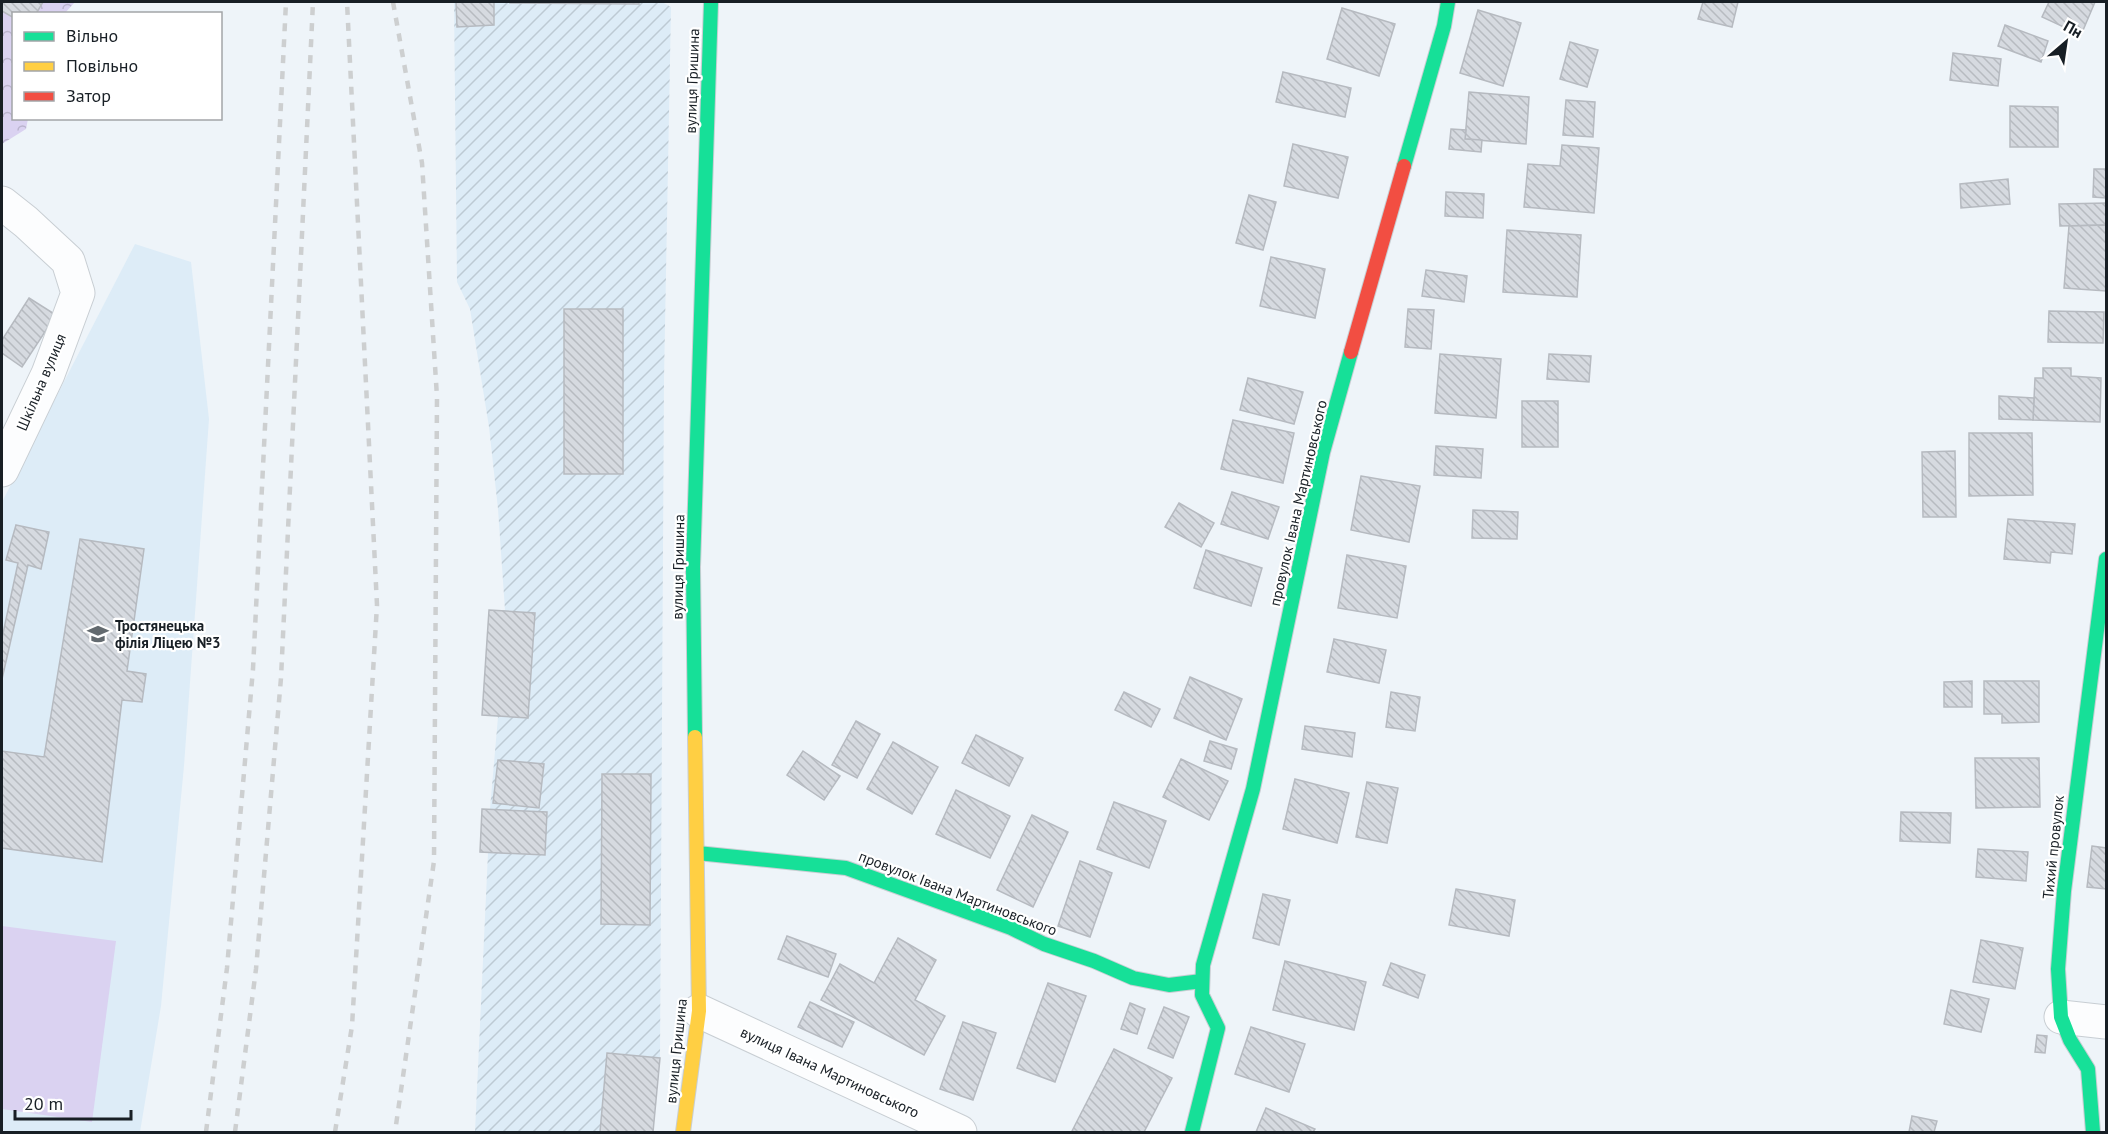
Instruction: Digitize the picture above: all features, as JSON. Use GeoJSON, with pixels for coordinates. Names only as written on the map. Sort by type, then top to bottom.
{"type":"FeatureCollection","features":[{"type":"Feature","properties":{"kind":"street","name":"вулиця Гришина"},"geometry":{"type":"LineString","coordinates":[[683,1132],[699,1011],[693,567],[711,2]]}},
{"type":"Feature","properties":{"kind":"street","name":"провулок Івана Мартиновського"},"geometry":{"type":"LineString","coordinates":[[1192,1132],[1218,1028],[1202,995],[1203,965],[1253,789],[1323,452],[1444,26],[1448,2]]}},
{"type":"Feature","properties":{"kind":"street","name":"Шкільна вулиця"},"geometry":{"type":"LineString","coordinates":[[2,203],[68,261],[78,293],[48,375],[2,470]]}},
{"type":"Feature","properties":{"kind":"street","name":"Тихий провулок"},"geometry":{"type":"LineString","coordinates":[[2092,1132],[2088,1069],[2070,1040],[2061,1017],[2058,969],[2064,891],[2106,559]]}},
{"type":"Feature","properties":{"kind":"street","name":"провулок Івана Мартиновського"},"geometry":{"type":"LineString","coordinates":[[697,853],[846,868],[1011,928],[1044,944],[1094,961],[1132,978],[1169,985],[1202,981]]}},
{"type":"Feature","properties":{"kind":"street","name":"вулиця Івана Мартиновського"},"geometry":{"type":"LineString","coordinates":[[699,1011],[960,1132]]}},
{"type":"Feature","properties":{"kind":"street"},"geometry":{"type":"LineString","coordinates":[[2061,1017],[2106,1022]]}},
{"type":"Feature","properties":{"kind":"shaded area"},"geometry":{"type":"Polygon","coordinates":[[[454,2],[662,2],[671,7],[664,379],[660,1058],[653,1132],[475,1132],[488,853],[480,852],[482,809],[490,809],[498,717],[482,715],[489,610],[505,610],[498,509],[489,427],[470,309],[457,282],[454,2]]]}},
{"type":"Feature","properties":{"kind":"shaded area","name":"Тростянецька філія Ліцею №3"},"geometry":{"type":"Polygon","coordinates":[[[135,244],[191,262],[209,419],[184,766],[161,1006],[140,1132],[2,1132],[2,502],[135,244]]]}},
{"type":"Feature","properties":{"kind":"green space"},"geometry":{"type":"Polygon","coordinates":[[[2,2],[16,9],[25,2],[75,2],[66,12],[12,12],[12,120],[28,120],[26,129],[2,144],[2,2]]]}},
{"type":"Feature","properties":{"kind":"green space"},"geometry":{"type":"Polygon","coordinates":[[[2,926],[116,941],[92,1122],[2,1109],[2,926]]]}},
{"type":"Feature","properties":{"kind":"building"},"geometry":{"type":"Polygon","coordinates":[[[2,2],[43,2],[37,12],[12,12],[12,17],[2,11],[2,2]]]}},
{"type":"Feature","properties":{"kind":"building"},"geometry":{"type":"Polygon","coordinates":[[[456,2],[494,2],[494,25],[457,27],[456,2]]]}},
{"type":"Feature","properties":{"kind":"building"},"geometry":{"type":"Polygon","coordinates":[[[639,2],[639,4],[510,3],[639,2]]]}},
{"type":"Feature","properties":{"kind":"building"},"geometry":{"type":"Polygon","coordinates":[[[1703,2],[1738,2],[1732,27],[1698,19],[1703,2]]]}},
{"type":"Feature","properties":{"kind":"building"},"geometry":{"type":"Polygon","coordinates":[[[2049,2],[2095,2],[2081,35],[2042,17],[2049,2]]]}},
{"type":"Feature","properties":{"kind":"building"},"geometry":{"type":"Polygon","coordinates":[[[1342,8],[1395,24],[1379,76],[1327,59],[1342,8]]]}},
{"type":"Feature","properties":{"kind":"building"},"geometry":{"type":"Polygon","coordinates":[[[1478,10],[1521,23],[1503,86],[1460,73],[1478,10]]]}},
{"type":"Feature","properties":{"kind":"building"},"geometry":{"type":"Polygon","coordinates":[[[2005,25],[2048,41],[2041,62],[1998,46],[2005,25]]]}},
{"type":"Feature","properties":{"kind":"building"},"geometry":{"type":"Polygon","coordinates":[[[1570,42],[1598,50],[1587,87],[1560,79],[1570,42]]]}},
{"type":"Feature","properties":{"kind":"building"},"geometry":{"type":"Polygon","coordinates":[[[1953,53],[2001,59],[1998,86],[1950,80],[1953,53]]]}},
{"type":"Feature","properties":{"kind":"building"},"geometry":{"type":"Polygon","coordinates":[[[1283,72],[1351,88],[1345,117],[1276,102],[1283,72]]]}},
{"type":"Feature","properties":{"kind":"building"},"geometry":{"type":"Polygon","coordinates":[[[1469,92],[1529,97],[1526,144],[1465,139],[1469,92]]]}},
{"type":"Feature","properties":{"kind":"building"},"geometry":{"type":"Polygon","coordinates":[[[1566,100],[1595,102],[1593,137],[1563,135],[1566,100]]]}},
{"type":"Feature","properties":{"kind":"building"},"geometry":{"type":"Polygon","coordinates":[[[2010,106],[2058,107],[2058,147],[2010,147],[2010,106]]]}},
{"type":"Feature","properties":{"kind":"building"},"geometry":{"type":"Polygon","coordinates":[[[1451,129],[1466,130],[1465,139],[1482,140],[1481,152],[1449,149],[1451,129]]]}},
{"type":"Feature","properties":{"kind":"building"},"geometry":{"type":"Polygon","coordinates":[[[1293,144],[1348,157],[1338,198],[1284,186],[1293,144]]]}},
{"type":"Feature","properties":{"kind":"building"},"geometry":{"type":"Polygon","coordinates":[[[1562,145],[1599,148],[1594,213],[1524,207],[1528,164],[1560,166],[1562,145]]]}},
{"type":"Feature","properties":{"kind":"building"},"geometry":{"type":"Polygon","coordinates":[[[2094,169],[2106,169],[2106,198],[2093,197],[2094,169]]]}},
{"type":"Feature","properties":{"kind":"building"},"geometry":{"type":"Polygon","coordinates":[[[2008,179],[2010,204],[1961,208],[1960,184],[2008,179]]]}},
{"type":"Feature","properties":{"kind":"building"},"geometry":{"type":"Polygon","coordinates":[[[1446,192],[1484,194],[1483,218],[1445,216],[1446,192]]]}},
{"type":"Feature","properties":{"kind":"building"},"geometry":{"type":"Polygon","coordinates":[[[1249,195],[1276,202],[1263,250],[1236,243],[1249,195]]]}},
{"type":"Feature","properties":{"kind":"building"},"geometry":{"type":"Polygon","coordinates":[[[2106,203],[2106,225],[2060,226],[2059,204],[2106,203]]]}},
{"type":"Feature","properties":{"kind":"building"},"geometry":{"type":"Polygon","coordinates":[[[2106,225],[2106,291],[2064,288],[2069,226],[2106,225]]]}},
{"type":"Feature","properties":{"kind":"building"},"geometry":{"type":"Polygon","coordinates":[[[1507,230],[1581,235],[1577,297],[1503,292],[1507,230]]]}},
{"type":"Feature","properties":{"kind":"building"},"geometry":{"type":"Polygon","coordinates":[[[1271,257],[1325,269],[1315,318],[1260,306],[1271,257]]]}},
{"type":"Feature","properties":{"kind":"building"},"geometry":{"type":"Polygon","coordinates":[[[1426,270],[1467,276],[1464,302],[1422,296],[1426,270]]]}},
{"type":"Feature","properties":{"kind":"building"},"geometry":{"type":"Polygon","coordinates":[[[29,298],[56,315],[22,367],[2,353],[2,340],[29,298]]]}},
{"type":"Feature","properties":{"kind":"building"},"geometry":{"type":"Polygon","coordinates":[[[564,309],[623,309],[623,474],[564,474],[564,309]]]}},
{"type":"Feature","properties":{"kind":"building"},"geometry":{"type":"Polygon","coordinates":[[[1408,309],[1434,310],[1431,349],[1405,347],[1408,309]]]}},
{"type":"Feature","properties":{"kind":"building"},"geometry":{"type":"Polygon","coordinates":[[[2049,311],[2104,312],[2103,343],[2048,342],[2049,311]]]}},
{"type":"Feature","properties":{"kind":"building"},"geometry":{"type":"Polygon","coordinates":[[[1440,354],[1501,359],[1496,418],[1435,413],[1440,354]]]}},
{"type":"Feature","properties":{"kind":"building"},"geometry":{"type":"Polygon","coordinates":[[[1549,354],[1591,356],[1589,382],[1547,379],[1549,354]]]}},
{"type":"Feature","properties":{"kind":"building"},"geometry":{"type":"Polygon","coordinates":[[[2043,368],[2071,368],[2071,376],[2101,378],[2100,422],[2033,420],[2035,378],[2043,378],[2043,368]]]}},
{"type":"Feature","properties":{"kind":"building"},"geometry":{"type":"Polygon","coordinates":[[[1248,378],[1303,392],[1294,424],[1240,410],[1248,378]]]}},
{"type":"Feature","properties":{"kind":"building"},"geometry":{"type":"Polygon","coordinates":[[[1999,396],[2034,398],[2033,420],[1999,419],[1999,396]]]}},
{"type":"Feature","properties":{"kind":"building"},"geometry":{"type":"Polygon","coordinates":[[[1522,401],[1558,401],[1558,447],[1522,447],[1522,401]]]}},
{"type":"Feature","properties":{"kind":"building"},"geometry":{"type":"Polygon","coordinates":[[[1233,420],[1294,433],[1283,483],[1221,469],[1233,420]]]}},
{"type":"Feature","properties":{"kind":"building"},"geometry":{"type":"Polygon","coordinates":[[[1969,433],[2032,433],[2033,495],[1969,496],[1969,433]]]}},
{"type":"Feature","properties":{"kind":"building"},"geometry":{"type":"Polygon","coordinates":[[[1436,446],[1483,449],[1481,478],[1434,475],[1436,446]]]}},
{"type":"Feature","properties":{"kind":"building"},"geometry":{"type":"Polygon","coordinates":[[[1955,451],[1956,517],[1923,517],[1922,452],[1955,451]]]}},
{"type":"Feature","properties":{"kind":"building"},"geometry":{"type":"Polygon","coordinates":[[[1361,476],[1420,486],[1409,542],[1351,530],[1361,476]]]}},
{"type":"Feature","properties":{"kind":"building"},"geometry":{"type":"Polygon","coordinates":[[[1232,492],[1279,507],[1268,539],[1221,524],[1232,492]]]}},
{"type":"Feature","properties":{"kind":"building"},"geometry":{"type":"Polygon","coordinates":[[[1179,503],[1214,523],[1201,547],[1165,527],[1179,503]]]}},
{"type":"Feature","properties":{"kind":"building"},"geometry":{"type":"Polygon","coordinates":[[[1473,510],[1518,512],[1517,539],[1472,538],[1473,510]]]}},
{"type":"Feature","properties":{"kind":"building"},"geometry":{"type":"Polygon","coordinates":[[[2008,519],[2075,524],[2072,554],[2051,552],[2050,563],[2004,559],[2008,519]]]}},
{"type":"Feature","properties":{"kind":"building"},"geometry":{"type":"Polygon","coordinates":[[[16,525],[49,532],[41,569],[28,565],[2,679],[2,638],[18,563],[6,560],[16,525]]]}},
{"type":"Feature","properties":{"kind":"building"},"geometry":{"type":"Polygon","coordinates":[[[80,539],[144,549],[127,671],[146,674],[142,702],[122,700],[102,862],[2,848],[2,751],[44,757],[80,539]]]}},
{"type":"Feature","properties":{"kind":"building"},"geometry":{"type":"Polygon","coordinates":[[[1206,550],[1262,568],[1251,606],[1194,588],[1206,550]]]}},
{"type":"Feature","properties":{"kind":"building"},"geometry":{"type":"Polygon","coordinates":[[[1347,555],[1406,566],[1397,618],[1338,608],[1347,555]]]}},
{"type":"Feature","properties":{"kind":"building"},"geometry":{"type":"Polygon","coordinates":[[[489,610],[535,613],[528,718],[482,715],[489,610]]]}},
{"type":"Feature","properties":{"kind":"building"},"geometry":{"type":"Polygon","coordinates":[[[1334,639],[1386,650],[1379,683],[1327,672],[1334,639]]]}},
{"type":"Feature","properties":{"kind":"building"},"geometry":{"type":"Polygon","coordinates":[[[1190,677],[1242,699],[1226,740],[1174,718],[1190,677]]]}},
{"type":"Feature","properties":{"kind":"building"},"geometry":{"type":"Polygon","coordinates":[[[1972,681],[1972,707],[1944,707],[1944,682],[1972,681]]]}},
{"type":"Feature","properties":{"kind":"building"},"geometry":{"type":"Polygon","coordinates":[[[1984,681],[2039,681],[2039,722],[2002,723],[2002,714],[1984,714],[1984,681]]]}},
{"type":"Feature","properties":{"kind":"building"},"geometry":{"type":"Polygon","coordinates":[[[1124,692],[1160,709],[1151,727],[1115,710],[1124,692]]]}},
{"type":"Feature","properties":{"kind":"building"},"geometry":{"type":"Polygon","coordinates":[[[1391,692],[1420,697],[1415,731],[1386,727],[1391,692]]]}},
{"type":"Feature","properties":{"kind":"building"},"geometry":{"type":"Polygon","coordinates":[[[856,721],[880,734],[857,778],[832,765],[856,721]]]}},
{"type":"Feature","properties":{"kind":"building"},"geometry":{"type":"Polygon","coordinates":[[[1305,726],[1355,733],[1352,757],[1302,749],[1305,726]]]}},
{"type":"Feature","properties":{"kind":"building"},"geometry":{"type":"Polygon","coordinates":[[[976,735],[1023,758],[1009,786],[962,763],[976,735]]]}},
{"type":"Feature","properties":{"kind":"building"},"geometry":{"type":"Polygon","coordinates":[[[1210,741],[1237,749],[1231,769],[1204,761],[1210,741]]]}},
{"type":"Feature","properties":{"kind":"building"},"geometry":{"type":"Polygon","coordinates":[[[893,742],[938,767],[912,814],[867,789],[893,742]]]}},
{"type":"Feature","properties":{"kind":"building"},"geometry":{"type":"Polygon","coordinates":[[[803,751],[840,776],[824,800],[787,775],[803,751]]]}},
{"type":"Feature","properties":{"kind":"building"},"geometry":{"type":"Polygon","coordinates":[[[1975,758],[2039,758],[2040,807],[1976,808],[1975,758]]]}},
{"type":"Feature","properties":{"kind":"building"},"geometry":{"type":"Polygon","coordinates":[[[1181,759],[1228,781],[1209,820],[1163,797],[1181,759]]]}},
{"type":"Feature","properties":{"kind":"building"},"geometry":{"type":"Polygon","coordinates":[[[498,760],[544,764],[539,808],[493,803],[498,760]]]}},
{"type":"Feature","properties":{"kind":"building"},"geometry":{"type":"Polygon","coordinates":[[[602,774],[651,774],[650,925],[601,924],[602,774]]]}},
{"type":"Feature","properties":{"kind":"building"},"geometry":{"type":"Polygon","coordinates":[[[1295,779],[1349,793],[1337,843],[1283,829],[1295,779]]]}},
{"type":"Feature","properties":{"kind":"building"},"geometry":{"type":"Polygon","coordinates":[[[1367,782],[1398,788],[1387,843],[1356,837],[1367,782]]]}},
{"type":"Feature","properties":{"kind":"building"},"geometry":{"type":"Polygon","coordinates":[[[956,790],[1010,816],[990,858],[936,834],[956,790]]]}},
{"type":"Feature","properties":{"kind":"building"},"geometry":{"type":"Polygon","coordinates":[[[1114,802],[1166,821],[1149,868],[1097,849],[1114,802]]]}},
{"type":"Feature","properties":{"kind":"building"},"geometry":{"type":"Polygon","coordinates":[[[482,809],[547,812],[545,855],[480,852],[482,809]]]}},
{"type":"Feature","properties":{"kind":"building"},"geometry":{"type":"Polygon","coordinates":[[[1901,812],[1951,813],[1950,843],[1900,841],[1901,812]]]}},
{"type":"Feature","properties":{"kind":"building"},"geometry":{"type":"Polygon","coordinates":[[[1032,815],[1068,832],[1033,907],[997,890],[1032,815]]]}},
{"type":"Feature","properties":{"kind":"building"},"geometry":{"type":"Polygon","coordinates":[[[2092,846],[2106,848],[2106,889],[2087,887],[2092,846]]]}},
{"type":"Feature","properties":{"kind":"building"},"geometry":{"type":"Polygon","coordinates":[[[1978,849],[2028,852],[2026,881],[1976,877],[1978,849]]]}},
{"type":"Feature","properties":{"kind":"building"},"geometry":{"type":"Polygon","coordinates":[[[1080,861],[1112,873],[1090,937],[1058,926],[1080,861]]]}},
{"type":"Feature","properties":{"kind":"building"},"geometry":{"type":"Polygon","coordinates":[[[1456,889],[1515,900],[1509,936],[1449,925],[1456,889]]]}},
{"type":"Feature","properties":{"kind":"building"},"geometry":{"type":"Polygon","coordinates":[[[1263,894],[1290,900],[1279,945],[1253,938],[1263,894]]]}},
{"type":"Feature","properties":{"kind":"building"},"geometry":{"type":"Polygon","coordinates":[[[787,936],[836,954],[828,977],[778,959],[787,936]]]}},
{"type":"Feature","properties":{"kind":"building"},"geometry":{"type":"Polygon","coordinates":[[[898,938],[936,960],[915,1000],[945,1016],[924,1055],[821,1000],[840,964],[874,983],[898,938]]]}},
{"type":"Feature","properties":{"kind":"building"},"geometry":{"type":"Polygon","coordinates":[[[1981,940],[2023,948],[2015,989],[1973,982],[1981,940]]]}},
{"type":"Feature","properties":{"kind":"building"},"geometry":{"type":"Polygon","coordinates":[[[1285,961],[1366,982],[1354,1030],[1273,1010],[1285,961]]]}},
{"type":"Feature","properties":{"kind":"building"},"geometry":{"type":"Polygon","coordinates":[[[1391,963],[1425,975],[1418,998],[1383,985],[1391,963]]]}},
{"type":"Feature","properties":{"kind":"building"},"geometry":{"type":"Polygon","coordinates":[[[1048,983],[1086,996],[1055,1082],[1017,1068],[1048,983]]]}},
{"type":"Feature","properties":{"kind":"building"},"geometry":{"type":"Polygon","coordinates":[[[1951,990],[1989,999],[1981,1032],[1944,1024],[1951,990]]]}},
{"type":"Feature","properties":{"kind":"building"},"geometry":{"type":"Polygon","coordinates":[[[810,1002],[854,1022],[842,1047],[798,1027],[810,1002]]]}},
{"type":"Feature","properties":{"kind":"building"},"geometry":{"type":"Polygon","coordinates":[[[1130,1003],[1145,1009],[1137,1034],[1121,1029],[1130,1003]]]}},
{"type":"Feature","properties":{"kind":"building"},"geometry":{"type":"Polygon","coordinates":[[[1164,1007],[1189,1017],[1173,1058],[1148,1048],[1164,1007]]]}},
{"type":"Feature","properties":{"kind":"building"},"geometry":{"type":"Polygon","coordinates":[[[963,1022],[996,1033],[973,1100],[940,1089],[963,1022]]]}},
{"type":"Feature","properties":{"kind":"building"},"geometry":{"type":"Polygon","coordinates":[[[1251,1027],[1305,1044],[1289,1092],[1235,1074],[1251,1027]]]}},
{"type":"Feature","properties":{"kind":"building"},"geometry":{"type":"Polygon","coordinates":[[[2037,1035],[2047,1036],[2045,1053],[2035,1052],[2037,1035]]]}},
{"type":"Feature","properties":{"kind":"building"},"geometry":{"type":"Polygon","coordinates":[[[1114,1049],[1172,1078],[1144,1132],[1072,1131],[1114,1049]]]}},
{"type":"Feature","properties":{"kind":"building"},"geometry":{"type":"Polygon","coordinates":[[[607,1053],[660,1058],[653,1132],[600,1132],[607,1053]]]}},
{"type":"Feature","properties":{"kind":"building"},"geometry":{"type":"Polygon","coordinates":[[[1266,1108],[1315,1129],[1313,1132],[1256,1132],[1266,1108]]]}},
{"type":"Feature","properties":{"kind":"building"},"geometry":{"type":"Polygon","coordinates":[[[1912,1116],[1937,1121],[1934,1132],[1909,1132],[1912,1116]]]}},
{"type":"Feature","properties":{"kind":"railway"},"geometry":{"type":"LineString","coordinates":[[206,1132],[227,968],[253,669],[286,2]]}},
{"type":"Feature","properties":{"kind":"railway"},"geometry":{"type":"LineString","coordinates":[[235,1132],[256,969],[281,678],[313,2]]}},
{"type":"Feature","properties":{"kind":"railway"},"geometry":{"type":"LineString","coordinates":[[335,1132],[352,1026],[377,605],[347,2]]}},
{"type":"Feature","properties":{"kind":"railway"},"geometry":{"type":"LineString","coordinates":[[393,2],[422,163],[437,397],[434,861],[395,1132]]}},
{"type":"Feature","properties":{"kind":"traffic: fast"},"geometry":{"type":"LineString","coordinates":[[695,737],[693,567],[711,2]]}},
{"type":"Feature","properties":{"kind":"traffic: fast"},"geometry":{"type":"LineString","coordinates":[[1404,166],[1444,26],[1448,2]]}},
{"type":"Feature","properties":{"kind":"traffic: fast"},"geometry":{"type":"LineString","coordinates":[[1192,1132],[1218,1028],[1202,995],[1203,965],[1253,789],[1323,452],[1351,352]]}},
{"type":"Feature","properties":{"kind":"traffic: fast"},"geometry":{"type":"LineString","coordinates":[[2093,1132],[2088,1069],[2070,1040],[2061,1017],[2058,969],[2064,891],[2106,559]]}},
{"type":"Feature","properties":{"kind":"traffic: fast"},"geometry":{"type":"LineString","coordinates":[[697,853],[846,868],[1011,928],[1044,944],[1094,961],[1133,978],[1169,985],[1202,981]]}},
{"type":"Feature","properties":{"kind":"traffic: slow"},"geometry":{"type":"LineString","coordinates":[[683,1132],[699,1011],[695,737]]}},
{"type":"Feature","properties":{"kind":"traffic: jam"},"geometry":{"type":"LineString","coordinates":[[1351,352],[1404,166]]}},
{"type":"Feature","properties":{"kind":"place","name":"Тростянецька філія Ліцею №3"},"geometry":{"type":"Point","coordinates":[98,634]}}]}
